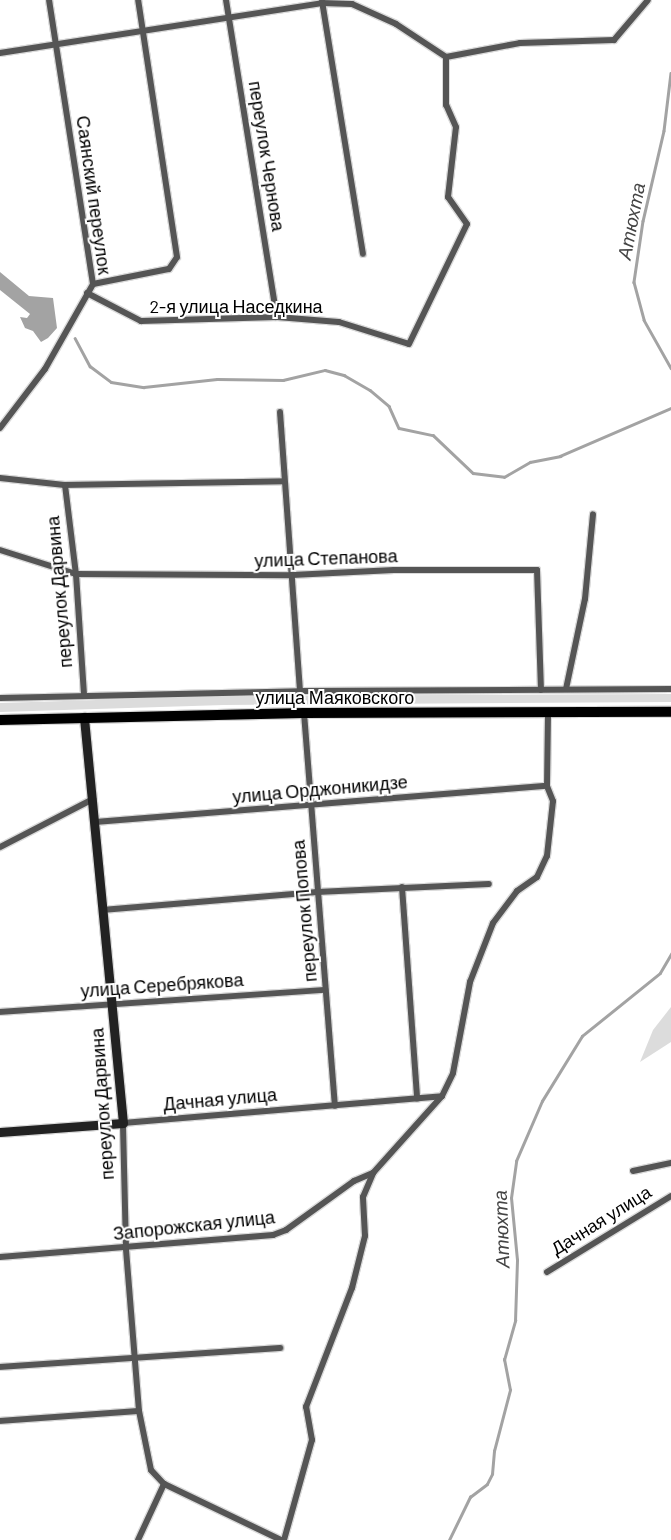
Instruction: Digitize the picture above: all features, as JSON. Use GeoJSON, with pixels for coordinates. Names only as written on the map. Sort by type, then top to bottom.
{"type":"FeatureCollection","features":[{"type":"Feature","properties":{"kind":"main road","name":"улица Маяковского"},"geometry":{"type":"LineString","coordinates":[[0,720],[304,712],[671,712]]}},
{"type":"Feature","properties":{"kind":"street","name":"Саянский переулок"},"geometry":{"type":"LineString","coordinates":[[0,428],[45,369],[93,284],[49,0]]}},
{"type":"Feature","properties":{"kind":"street"},"geometry":{"type":"LineString","coordinates":[[93,284],[169,269],[177,257],[138,0]]}},
{"type":"Feature","properties":{"kind":"street","name":"переулок Чернова"},"geometry":{"type":"LineString","coordinates":[[226,0],[277,317]]}},
{"type":"Feature","properties":{"kind":"street"},"geometry":{"type":"LineString","coordinates":[[0,53],[322,2],[352,4],[396,24],[446,58],[520,42],[614,40],[648,0]]}},
{"type":"Feature","properties":{"kind":"street"},"geometry":{"type":"LineString","coordinates":[[322,2],[363,254]]}},
{"type":"Feature","properties":{"kind":"street","name":"2-я улица Наседкина"},"geometry":{"type":"LineString","coordinates":[[87,293],[141,321],[277,317],[339,322],[409,344],[467,224],[448,197],[456,127],[446,105],[446,58]]}},
{"type":"Feature","properties":{"kind":"street"},"geometry":{"type":"LineString","coordinates":[[280,412],[300,691]]}},
{"type":"Feature","properties":{"kind":"street"},"geometry":{"type":"LineString","coordinates":[[0,478],[65,485],[284,481]]}},
{"type":"Feature","properties":{"kind":"street","name":"переулок Дарвина"},"geometry":{"type":"LineString","coordinates":[[65,485],[76,574],[84,695]]}},
{"type":"Feature","properties":{"kind":"street"},"geometry":{"type":"LineString","coordinates":[[566,690],[585,599],[593,514]]}},
{"type":"Feature","properties":{"kind":"street","name":"улица Степанова"},"geometry":{"type":"LineString","coordinates":[[0,550],[76,574],[292,575],[394,570],[536,570],[541,690]]}},
{"type":"Feature","properties":{"kind":"street","name":"улица Маяковского"},"geometry":{"type":"LineString","coordinates":[[0,698],[300,691],[671,690]]}},
{"type":"Feature","properties":{"kind":"street","name":"переулок Попова"},"geometry":{"type":"LineString","coordinates":[[304,712],[316,892],[335,1106]]}},
{"type":"Feature","properties":{"kind":"street"},"geometry":{"type":"LineString","coordinates":[[138,1540],[164,1484],[282,1540],[312,1440],[306,1407],[352,1288],[365,1236],[363,1197],[373,1173],[442,1096],[453,1073],[470,982],[493,923],[517,891],[537,877],[548,856],[553,801],[547,786],[548,712]]}},
{"type":"Feature","properties":{"kind":"street","name":"переулок Дарвина"},"geometry":{"type":"LineString","coordinates":[[84,717],[93,799],[110,1004],[123,1123],[126,1248],[139,1411],[152,1470],[164,1484]]}},
{"type":"Feature","properties":{"kind":"street","name":"улица Орджоникидзе"},"geometry":{"type":"LineString","coordinates":[[95,822],[547,786]]}},
{"type":"Feature","properties":{"kind":"street"},"geometry":{"type":"LineString","coordinates":[[0,847],[93,799]]}},
{"type":"Feature","properties":{"kind":"street"},"geometry":{"type":"LineString","coordinates":[[102,910],[316,892],[489,884]]}},
{"type":"Feature","properties":{"kind":"street"},"geometry":{"type":"LineString","coordinates":[[402,887],[417,1098]]}},
{"type":"Feature","properties":{"kind":"street","name":"улица Серебрякова"},"geometry":{"type":"LineString","coordinates":[[0,1012],[325,990]]}},
{"type":"Feature","properties":{"kind":"street","name":"Дачная улица"},"geometry":{"type":"LineString","coordinates":[[0,1132],[442,1096]]}},
{"type":"Feature","properties":{"kind":"street","name":"Дачная улица"},"geometry":{"type":"LineString","coordinates":[[633,1171],[671,1163]]}},
{"type":"Feature","properties":{"kind":"street","name":"Запорожская улица"},"geometry":{"type":"LineString","coordinates":[[0,1257],[273,1235],[286,1230],[354,1181],[373,1173]]}},
{"type":"Feature","properties":{"kind":"street","name":"Дачная улица"},"geometry":{"type":"LineString","coordinates":[[547,1272],[671,1196]]}},
{"type":"Feature","properties":{"kind":"street"},"geometry":{"type":"LineString","coordinates":[[0,1367],[280,1348]]}},
{"type":"Feature","properties":{"kind":"street"},"geometry":{"type":"LineString","coordinates":[[0,1421],[139,1411]]}},
{"type":"Feature","properties":{"kind":"shaded area"},"geometry":{"type":"Polygon","coordinates":[[[0,272],[29,296],[53,298],[57,328],[48,338],[41,342],[33,331],[25,328],[20,317],[27,318],[30,314],[0,290],[0,272]]]}},
{"type":"Feature","properties":{"kind":"shaded area"},"geometry":{"type":"Polygon","coordinates":[[[671,694],[671,702],[224,705],[0,712],[0,703],[225,696],[671,694]]]}},
{"type":"Feature","properties":{"kind":"shaded area"},"geometry":{"type":"Polygon","coordinates":[[[671,1007],[671,1042],[640,1062],[653,1030],[671,1007]]]}},
{"type":"Feature","properties":{"kind":"waterway","name":"Атюхта"},"geometry":{"type":"LineString","coordinates":[[671,73],[664,131],[643,221],[634,282],[644,320],[671,368]]}},
{"type":"Feature","properties":{"kind":"waterway"},"geometry":{"type":"LineString","coordinates":[[75,338],[90,366],[111,382],[144,387],[217,379],[283,380],[325,370],[344,375],[370,390],[389,406],[399,428],[433,435],[473,473],[504,477],[530,462],[560,456],[671,408]]}},
{"type":"Feature","properties":{"kind":"waterway","name":"Атюхта"},"geometry":{"type":"LineString","coordinates":[[449,1540],[470,1497],[487,1484],[492,1474],[494,1451],[510,1390],[504,1360],[515,1321],[517,1260],[511,1198],[516,1161],[542,1101],[582,1036],[660,973],[671,954]]}}]}
